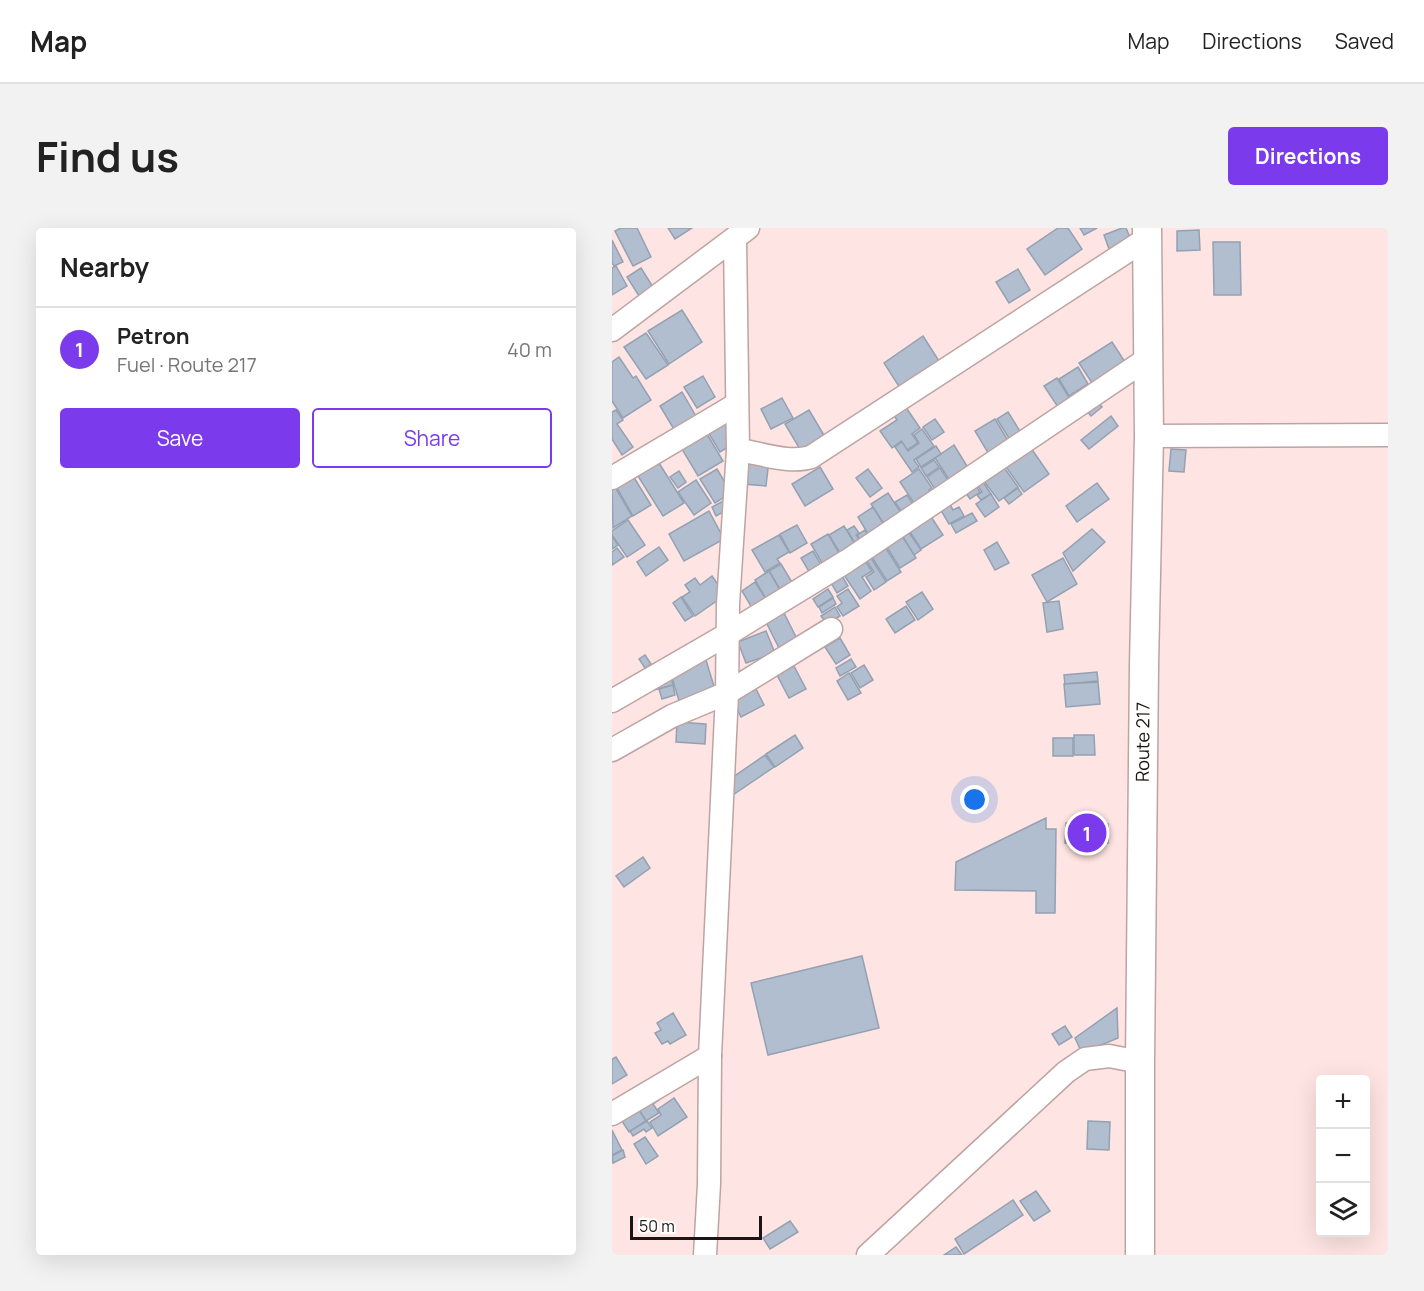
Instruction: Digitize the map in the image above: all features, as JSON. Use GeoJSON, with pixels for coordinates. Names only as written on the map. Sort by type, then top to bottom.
{"type":"FeatureCollection","features":[{"type":"Feature","properties":{"kind":"main road","name":"Route 217"},"geometry":{"type":"LineString","coordinates":[[1140,1255],[1144,655],[1149,436],[1147,233]]}},
{"type":"Feature","properties":{"kind":"street"},"geometry":{"type":"LineString","coordinates":[[738,450],[787,459],[801,460],[811,457],[1147,233]]}},
{"type":"Feature","properties":{"kind":"street"},"geometry":{"type":"LineString","coordinates":[[612,330],[742,234]]}},
{"type":"Feature","properties":{"kind":"street"},"geometry":{"type":"LineString","coordinates":[[705,1255],[709,1184],[710,1056],[727,693],[728,604],[738,450],[737,404],[742,234]]}},
{"type":"Feature","properties":{"kind":"street"},"geometry":{"type":"LineString","coordinates":[[612,701],[728,634],[847,561],[1147,358]]}},
{"type":"Feature","properties":{"kind":"street"},"geometry":{"type":"LineString","coordinates":[[612,478],[737,404]]}},
{"type":"Feature","properties":{"kind":"street"},"geometry":{"type":"LineString","coordinates":[[1149,436],[1388,435]]}},
{"type":"Feature","properties":{"kind":"street"},"geometry":{"type":"LineString","coordinates":[[612,750],[672,716],[727,693],[831,629]]}},
{"type":"Feature","properties":{"kind":"street"},"geometry":{"type":"LineString","coordinates":[[612,1114],[710,1056]]}},
{"type":"Feature","properties":{"kind":"street"},"geometry":{"type":"LineString","coordinates":[[867,1255],[1066,1072],[1085,1059],[1109,1056],[1140,1062]]}},
{"type":"Feature","properties":{"kind":"building"},"geometry":{"type":"Polygon","coordinates":[[[621,228],[637,228],[651,257],[633,266],[615,231],[621,228]]]}},
{"type":"Feature","properties":{"kind":"building"},"geometry":{"type":"Polygon","coordinates":[[[668,228],[692,228],[675,239],[668,228]]]}},
{"type":"Feature","properties":{"kind":"building"},"geometry":{"type":"Polygon","coordinates":[[[1058,228],[1068,228],[1082,249],[1045,275],[1027,249],[1058,228]]]}},
{"type":"Feature","properties":{"kind":"building"},"geometry":{"type":"Polygon","coordinates":[[[1080,228],[1097,228],[1084,235],[1080,228]]]}},
{"type":"Feature","properties":{"kind":"building"},"geometry":{"type":"Polygon","coordinates":[[[1126,228],[1131,240],[1109,249],[1104,235],[1126,228]]]}},
{"type":"Feature","properties":{"kind":"building"},"geometry":{"type":"Polygon","coordinates":[[[1199,230],[1200,250],[1177,251],[1177,231],[1199,230]]]}},
{"type":"Feature","properties":{"kind":"building"},"geometry":{"type":"Polygon","coordinates":[[[612,240],[623,262],[614,266],[612,263],[612,240]]]}},
{"type":"Feature","properties":{"kind":"building"},"geometry":{"type":"Polygon","coordinates":[[[1213,242],[1240,242],[1241,295],[1214,295],[1213,242]]]}},
{"type":"Feature","properties":{"kind":"building"},"geometry":{"type":"Polygon","coordinates":[[[616,266],[627,286],[612,295],[612,268],[616,266]]]}},
{"type":"Feature","properties":{"kind":"building"},"geometry":{"type":"Polygon","coordinates":[[[641,268],[653,287],[639,296],[627,277],[641,268]]]}},
{"type":"Feature","properties":{"kind":"building"},"geometry":{"type":"Polygon","coordinates":[[[1018,269],[1030,290],[1009,303],[996,282],[1018,269]]]}},
{"type":"Feature","properties":{"kind":"building"},"geometry":{"type":"Polygon","coordinates":[[[682,310],[702,342],[669,364],[648,331],[682,310]]]}},
{"type":"Feature","properties":{"kind":"building"},"geometry":{"type":"Polygon","coordinates":[[[646,333],[668,365],[646,379],[624,347],[646,333]]]}},
{"type":"Feature","properties":{"kind":"building"},"geometry":{"type":"Polygon","coordinates":[[[923,336],[939,361],[900,388],[884,363],[923,336]]]}},
{"type":"Feature","properties":{"kind":"building"},"geometry":{"type":"Polygon","coordinates":[[[1112,342],[1125,362],[1092,383],[1079,363],[1112,342]]]}},
{"type":"Feature","properties":{"kind":"building"},"geometry":{"type":"Polygon","coordinates":[[[619,357],[633,378],[636,376],[651,400],[623,418],[612,401],[612,362],[619,357]]]}},
{"type":"Feature","properties":{"kind":"building"},"geometry":{"type":"Polygon","coordinates":[[[1078,367],[1088,384],[1069,396],[1059,379],[1078,367]]]}},
{"type":"Feature","properties":{"kind":"building"},"geometry":{"type":"Polygon","coordinates":[[[703,376],[715,397],[697,408],[684,387],[703,376]]]}},
{"type":"Feature","properties":{"kind":"building"},"geometry":{"type":"Polygon","coordinates":[[[1057,378],[1070,399],[1058,407],[1044,386],[1057,378]]]}},
{"type":"Feature","properties":{"kind":"building"},"geometry":{"type":"Polygon","coordinates":[[[682,392],[697,418],[675,431],[660,406],[682,392]]]}},
{"type":"Feature","properties":{"kind":"building"},"geometry":{"type":"Polygon","coordinates":[[[1093,396],[1102,407],[1091,416],[1082,405],[1093,396]]]}},
{"type":"Feature","properties":{"kind":"building"},"geometry":{"type":"Polygon","coordinates":[[[782,398],[793,418],[771,429],[761,409],[782,398]]]}},
{"type":"Feature","properties":{"kind":"building"},"geometry":{"type":"Polygon","coordinates":[[[905,406],[920,428],[912,434],[918,443],[907,450],[901,441],[892,448],[880,431],[897,420],[893,414],[905,406]]]}},
{"type":"Feature","properties":{"kind":"building"},"geometry":{"type":"Polygon","coordinates":[[[616,410],[623,420],[617,424],[633,447],[622,455],[612,439],[612,412],[616,410]]]}},
{"type":"Feature","properties":{"kind":"building"},"geometry":{"type":"Polygon","coordinates":[[[809,410],[828,442],[804,456],[785,424],[809,410]]]}},
{"type":"Feature","properties":{"kind":"building"},"geometry":{"type":"Polygon","coordinates":[[[1008,412],[1023,436],[1012,443],[997,419],[1008,412]]]}},
{"type":"Feature","properties":{"kind":"building"},"geometry":{"type":"Polygon","coordinates":[[[1111,416],[1118,426],[1089,449],[1081,440],[1111,416]]]}},
{"type":"Feature","properties":{"kind":"building"},"geometry":{"type":"Polygon","coordinates":[[[935,419],[944,432],[932,440],[923,427],[935,419]]]}},
{"type":"Feature","properties":{"kind":"building"},"geometry":{"type":"Polygon","coordinates":[[[995,419],[1010,444],[990,456],[975,431],[995,419]]]}},
{"type":"Feature","properties":{"kind":"building"},"geometry":{"type":"Polygon","coordinates":[[[724,422],[736,442],[720,452],[708,432],[724,422]]]}},
{"type":"Feature","properties":{"kind":"building"},"geometry":{"type":"Polygon","coordinates":[[[704,429],[723,461],[698,476],[679,444],[704,429]]]}},
{"type":"Feature","properties":{"kind":"building"},"geometry":{"type":"Polygon","coordinates":[[[922,429],[934,446],[914,460],[919,467],[912,472],[895,447],[902,442],[908,451],[919,443],[914,435],[922,429]]]}},
{"type":"Feature","properties":{"kind":"building"},"geometry":{"type":"Polygon","coordinates":[[[1026,441],[1049,474],[1024,492],[1001,460],[1026,441]]]}},
{"type":"Feature","properties":{"kind":"building"},"geometry":{"type":"Polygon","coordinates":[[[954,445],[970,471],[952,484],[935,458],[954,445]]]}},
{"type":"Feature","properties":{"kind":"building"},"geometry":{"type":"Polygon","coordinates":[[[936,446],[941,454],[921,467],[916,459],[936,446]]]}},
{"type":"Feature","properties":{"kind":"building"},"geometry":{"type":"Polygon","coordinates":[[[1171,449],[1186,450],[1184,472],[1169,471],[1171,449]]]}},
{"type":"Feature","properties":{"kind":"building"},"geometry":{"type":"Polygon","coordinates":[[[654,455],[684,503],[663,516],[633,468],[654,455]]]}},
{"type":"Feature","properties":{"kind":"building"},"geometry":{"type":"Polygon","coordinates":[[[746,457],[769,460],[766,486],[743,484],[746,457]]]}},
{"type":"Feature","properties":{"kind":"building"},"geometry":{"type":"Polygon","coordinates":[[[934,460],[939,467],[926,476],[921,468],[934,460]]]}},
{"type":"Feature","properties":{"kind":"building"},"geometry":{"type":"Polygon","coordinates":[[[1000,462],[1018,487],[999,501],[980,476],[1000,462]]]}},
{"type":"Feature","properties":{"kind":"building"},"geometry":{"type":"Polygon","coordinates":[[[820,467],[833,489],[805,506],[792,484],[820,467]]]}},
{"type":"Feature","properties":{"kind":"building"},"geometry":{"type":"Polygon","coordinates":[[[940,468],[952,486],[939,495],[927,477],[940,468]]]}},
{"type":"Feature","properties":{"kind":"building"},"geometry":{"type":"Polygon","coordinates":[[[717,469],[731,493],[715,503],[700,479],[717,469]]]}},
{"type":"Feature","properties":{"kind":"building"},"geometry":{"type":"Polygon","coordinates":[[[868,469],[882,488],[870,497],[856,478],[868,469]]]}},
{"type":"Feature","properties":{"kind":"building"},"geometry":{"type":"Polygon","coordinates":[[[919,469],[932,488],[929,490],[935,497],[918,509],[900,482],[919,469]]]}},
{"type":"Feature","properties":{"kind":"building"},"geometry":{"type":"Polygon","coordinates":[[[679,471],[686,482],[678,488],[670,477],[679,471]]]}},
{"type":"Feature","properties":{"kind":"building"},"geometry":{"type":"Polygon","coordinates":[[[633,476],[651,505],[633,516],[616,486],[633,476]]]}},
{"type":"Feature","properties":{"kind":"building"},"geometry":{"type":"Polygon","coordinates":[[[979,476],[991,494],[981,500],[977,495],[982,492],[974,480],[979,476]]]}},
{"type":"Feature","properties":{"kind":"building"},"geometry":{"type":"Polygon","coordinates":[[[971,479],[980,492],[970,499],[961,486],[971,479]]]}},
{"type":"Feature","properties":{"kind":"building"},"geometry":{"type":"Polygon","coordinates":[[[696,480],[711,503],[694,515],[678,492],[696,480]]]}},
{"type":"Feature","properties":{"kind":"building"},"geometry":{"type":"Polygon","coordinates":[[[1097,483],[1109,499],[1077,522],[1066,506],[1097,483]]]}},
{"type":"Feature","properties":{"kind":"building"},"geometry":{"type":"Polygon","coordinates":[[[615,487],[632,516],[613,528],[612,488],[615,487]]]}},
{"type":"Feature","properties":{"kind":"building"},"geometry":{"type":"Polygon","coordinates":[[[1018,488],[1022,494],[1009,504],[1004,498],[1018,488]]]}},
{"type":"Feature","properties":{"kind":"building"},"geometry":{"type":"Polygon","coordinates":[[[888,493],[905,519],[888,530],[871,504],[888,493]]]}},
{"type":"Feature","properties":{"kind":"building"},"geometry":{"type":"Polygon","coordinates":[[[991,494],[999,507],[985,517],[976,504],[991,494]]]}},
{"type":"Feature","properties":{"kind":"building"},"geometry":{"type":"Polygon","coordinates":[[[907,495],[916,509],[905,517],[895,502],[907,495]]]}},
{"type":"Feature","properties":{"kind":"building"},"geometry":{"type":"Polygon","coordinates":[[[725,500],[729,509],[716,516],[712,507],[725,500]]]}},
{"type":"Feature","properties":{"kind":"building"},"geometry":{"type":"Polygon","coordinates":[[[949,502],[953,510],[959,507],[964,516],[949,524],[939,507],[949,502]]]}},
{"type":"Feature","properties":{"kind":"building"},"geometry":{"type":"Polygon","coordinates":[[[873,507],[887,530],[871,539],[858,517],[873,507]]]}},
{"type":"Feature","properties":{"kind":"building"},"geometry":{"type":"Polygon","coordinates":[[[709,511],[724,539],[684,561],[669,534],[709,511]]]}},
{"type":"Feature","properties":{"kind":"building"},"geometry":{"type":"Polygon","coordinates":[[[928,512],[943,535],[921,549],[906,526],[928,512]]]}},
{"type":"Feature","properties":{"kind":"building"},"geometry":{"type":"Polygon","coordinates":[[[972,513],[977,521],[956,533],[951,524],[972,513]]]}},
{"type":"Feature","properties":{"kind":"building"},"geometry":{"type":"Polygon","coordinates":[[[628,520],[645,545],[627,557],[612,535],[612,531],[628,520]]]}},
{"type":"Feature","properties":{"kind":"building"},"geometry":{"type":"Polygon","coordinates":[[[797,525],[807,543],[790,553],[780,534],[797,525]]]}},
{"type":"Feature","properties":{"kind":"building"},"geometry":{"type":"Polygon","coordinates":[[[844,526],[858,549],[843,558],[829,535],[844,526]]]}},
{"type":"Feature","properties":{"kind":"building"},"geometry":{"type":"Polygon","coordinates":[[[854,526],[861,542],[856,545],[847,530],[854,526]]]}},
{"type":"Feature","properties":{"kind":"building"},"geometry":{"type":"Polygon","coordinates":[[[906,528],[921,550],[914,555],[900,532],[906,528]]]}},
{"type":"Feature","properties":{"kind":"building"},"geometry":{"type":"Polygon","coordinates":[[[1092,529],[1105,542],[1073,571],[1063,553],[1092,529]]]}},
{"type":"Feature","properties":{"kind":"building"},"geometry":{"type":"Polygon","coordinates":[[[865,530],[872,542],[864,547],[857,535],[865,530]]]}},
{"type":"Feature","properties":{"kind":"building"},"geometry":{"type":"Polygon","coordinates":[[[899,531],[916,558],[900,568],[883,541],[899,531]]]}},
{"type":"Feature","properties":{"kind":"building"},"geometry":{"type":"Polygon","coordinates":[[[828,534],[842,558],[825,568],[811,544],[828,534]]]}},
{"type":"Feature","properties":{"kind":"building"},"geometry":{"type":"Polygon","coordinates":[[[779,535],[789,552],[777,559],[780,563],[765,572],[752,550],[779,535]]]}},
{"type":"Feature","properties":{"kind":"building"},"geometry":{"type":"Polygon","coordinates":[[[612,536],[618,545],[612,549],[612,536]]]}},
{"type":"Feature","properties":{"kind":"building"},"geometry":{"type":"Polygon","coordinates":[[[882,542],[901,572],[887,581],[868,551],[882,542]]]}},
{"type":"Feature","properties":{"kind":"building"},"geometry":{"type":"Polygon","coordinates":[[[997,542],[1009,563],[995,570],[984,550],[997,542]]]}},
{"type":"Feature","properties":{"kind":"building"},"geometry":{"type":"Polygon","coordinates":[[[659,547],[668,560],[646,576],[637,562],[659,547]]]}},
{"type":"Feature","properties":{"kind":"building"},"geometry":{"type":"Polygon","coordinates":[[[617,548],[624,557],[612,565],[612,552],[617,548]]]}},
{"type":"Feature","properties":{"kind":"building"},"geometry":{"type":"Polygon","coordinates":[[[813,551],[823,568],[811,575],[801,558],[813,551]]]}},
{"type":"Feature","properties":{"kind":"building"},"geometry":{"type":"Polygon","coordinates":[[[863,558],[872,571],[862,577],[871,591],[860,599],[842,572],[863,558]]]}},
{"type":"Feature","properties":{"kind":"building"},"geometry":{"type":"Polygon","coordinates":[[[871,558],[886,582],[874,590],[866,577],[874,572],[867,561],[871,558]]]}},
{"type":"Feature","properties":{"kind":"building"},"geometry":{"type":"Polygon","coordinates":[[[1063,558],[1077,584],[1047,602],[1032,575],[1063,558]]]}},
{"type":"Feature","properties":{"kind":"building"},"geometry":{"type":"Polygon","coordinates":[[[781,564],[796,589],[784,596],[769,571],[781,564]]]}},
{"type":"Feature","properties":{"kind":"building"},"geometry":{"type":"Polygon","coordinates":[[[769,571],[783,595],[769,604],[755,580],[769,571]]]}},
{"type":"Feature","properties":{"kind":"building"},"geometry":{"type":"Polygon","coordinates":[[[839,571],[848,586],[837,593],[828,578],[839,571]]]}},
{"type":"Feature","properties":{"kind":"building"},"geometry":{"type":"Polygon","coordinates":[[[712,576],[725,595],[695,616],[682,597],[690,592],[685,585],[695,578],[700,585],[712,576]]]}},
{"type":"Feature","properties":{"kind":"building"},"geometry":{"type":"Polygon","coordinates":[[[755,582],[769,604],[755,613],[742,591],[755,582]]]}},
{"type":"Feature","properties":{"kind":"building"},"geometry":{"type":"Polygon","coordinates":[[[828,589],[833,597],[818,607],[813,599],[828,589]]]}},
{"type":"Feature","properties":{"kind":"building"},"geometry":{"type":"Polygon","coordinates":[[[848,589],[859,606],[843,616],[837,607],[842,603],[837,596],[848,589]]]}},
{"type":"Feature","properties":{"kind":"building"},"geometry":{"type":"Polygon","coordinates":[[[922,592],[933,609],[918,620],[906,602],[922,592]]]}},
{"type":"Feature","properties":{"kind":"building"},"geometry":{"type":"Polygon","coordinates":[[[681,597],[693,616],[685,621],[673,603],[681,597]]]}},
{"type":"Feature","properties":{"kind":"building"},"geometry":{"type":"Polygon","coordinates":[[[833,598],[836,604],[822,613],[819,607],[833,598]]]}},
{"type":"Feature","properties":{"kind":"building"},"geometry":{"type":"Polygon","coordinates":[[[1059,601],[1063,629],[1047,632],[1043,603],[1059,601]]]}},
{"type":"Feature","properties":{"kind":"building"},"geometry":{"type":"Polygon","coordinates":[[[906,606],[915,620],[895,633],[886,619],[906,606]]]}},
{"type":"Feature","properties":{"kind":"building"},"geometry":{"type":"Polygon","coordinates":[[[835,607],[840,616],[827,624],[821,616],[835,607]]]}},
{"type":"Feature","properties":{"kind":"building"},"geometry":{"type":"Polygon","coordinates":[[[782,609],[797,639],[779,648],[764,618],[782,609]]]}},
{"type":"Feature","properties":{"kind":"building"},"geometry":{"type":"Polygon","coordinates":[[[766,631],[775,653],[746,663],[738,642],[766,631]]]}},
{"type":"Feature","properties":{"kind":"building"},"geometry":{"type":"Polygon","coordinates":[[[840,638],[850,655],[836,664],[825,647],[840,638]]]}},
{"type":"Feature","properties":{"kind":"building"},"geometry":{"type":"Polygon","coordinates":[[[645,655],[651,664],[645,668],[639,659],[645,655]]]}},
{"type":"Feature","properties":{"kind":"building"},"geometry":{"type":"Polygon","coordinates":[[[851,659],[856,667],[840,676],[836,668],[851,659]]]}},
{"type":"Feature","properties":{"kind":"building"},"geometry":{"type":"Polygon","coordinates":[[[706,660],[716,693],[680,704],[670,671],[706,660]]]}},
{"type":"Feature","properties":{"kind":"building"},"geometry":{"type":"Polygon","coordinates":[[[864,665],[873,680],[860,688],[851,673],[864,665]]]}},
{"type":"Feature","properties":{"kind":"building"},"geometry":{"type":"Polygon","coordinates":[[[794,666],[806,689],[789,698],[777,675],[794,666]]]}},
{"type":"Feature","properties":{"kind":"building"},"geometry":{"type":"Polygon","coordinates":[[[670,672],[673,685],[654,690],[652,682],[670,672]]]}},
{"type":"Feature","properties":{"kind":"building"},"geometry":{"type":"Polygon","coordinates":[[[1097,672],[1098,681],[1065,684],[1064,675],[1097,672]]]}},
{"type":"Feature","properties":{"kind":"building"},"geometry":{"type":"Polygon","coordinates":[[[849,673],[861,693],[848,700],[837,681],[849,673]]]}},
{"type":"Feature","properties":{"kind":"building"},"geometry":{"type":"Polygon","coordinates":[[[1098,682],[1100,704],[1066,707],[1064,684],[1098,682]]]}},
{"type":"Feature","properties":{"kind":"building"},"geometry":{"type":"Polygon","coordinates":[[[673,685],[675,695],[662,699],[659,689],[673,685]]]}},
{"type":"Feature","properties":{"kind":"building"},"geometry":{"type":"Polygon","coordinates":[[[755,687],[764,705],[741,717],[732,699],[755,687]]]}},
{"type":"Feature","properties":{"kind":"building"},"geometry":{"type":"Polygon","coordinates":[[[677,722],[706,724],[705,744],[676,742],[677,722]]]}},
{"type":"Feature","properties":{"kind":"building"},"geometry":{"type":"Polygon","coordinates":[[[795,735],[803,748],[775,767],[766,754],[795,735]]]}},
{"type":"Feature","properties":{"kind":"building"},"geometry":{"type":"Polygon","coordinates":[[[1074,735],[1094,735],[1095,755],[1074,755],[1074,735]]]}},
{"type":"Feature","properties":{"kind":"building"},"geometry":{"type":"Polygon","coordinates":[[[1053,738],[1073,738],[1073,756],[1053,756],[1053,738]]]}},
{"type":"Feature","properties":{"kind":"building"},"geometry":{"type":"Polygon","coordinates":[[[765,755],[774,767],[727,799],[726,782],[765,755]]]}},
{"type":"Feature","properties":{"kind":"building"},"geometry":{"type":"Polygon","coordinates":[[[1046,818],[1046,829],[1056,829],[1055,913],[1036,913],[1036,891],[955,890],[956,862],[1046,818]]]}},
{"type":"Feature","properties":{"kind":"building"},"geometry":{"type":"Polygon","coordinates":[[[1066,823],[1108,824],[1108,843],[1065,843],[1066,823]]]}},
{"type":"Feature","properties":{"kind":"building"},"geometry":{"type":"Polygon","coordinates":[[[643,857],[650,868],[624,887],[616,876],[643,857]]]}},
{"type":"Feature","properties":{"kind":"building"},"geometry":{"type":"Polygon","coordinates":[[[862,956],[879,1028],[768,1055],[751,983],[862,956]]]}},
{"type":"Feature","properties":{"kind":"building"},"geometry":{"type":"Polygon","coordinates":[[[1117,1008],[1118,1038],[1082,1053],[1075,1038],[1117,1008]]]}},
{"type":"Feature","properties":{"kind":"building"},"geometry":{"type":"Polygon","coordinates":[[[673,1013],[686,1035],[670,1044],[668,1041],[662,1044],[655,1033],[661,1030],[657,1023],[673,1013]]]}},
{"type":"Feature","properties":{"kind":"building"},"geometry":{"type":"Polygon","coordinates":[[[1065,1026],[1072,1037],[1059,1045],[1052,1034],[1065,1026]]]}},
{"type":"Feature","properties":{"kind":"building"},"geometry":{"type":"Polygon","coordinates":[[[616,1057],[627,1075],[612,1084],[612,1059],[616,1057]]]}},
{"type":"Feature","properties":{"kind":"building"},"geometry":{"type":"Polygon","coordinates":[[[655,1093],[659,1100],[653,1104],[659,1113],[646,1121],[636,1105],[655,1093]]]}},
{"type":"Feature","properties":{"kind":"building"},"geometry":{"type":"Polygon","coordinates":[[[674,1098],[687,1117],[658,1136],[650,1122],[661,1115],[658,1109],[674,1098]]]}},
{"type":"Feature","properties":{"kind":"building"},"geometry":{"type":"Polygon","coordinates":[[[635,1104],[646,1121],[629,1132],[618,1115],[635,1104]]]}},
{"type":"Feature","properties":{"kind":"building"},"geometry":{"type":"Polygon","coordinates":[[[647,1121],[652,1128],[646,1132],[644,1129],[633,1136],[630,1131],[647,1121]]]}},
{"type":"Feature","properties":{"kind":"building"},"geometry":{"type":"Polygon","coordinates":[[[1088,1121],[1110,1122],[1109,1150],[1087,1149],[1088,1121]]]}},
{"type":"Feature","properties":{"kind":"building"},"geometry":{"type":"Polygon","coordinates":[[[612,1130],[622,1150],[612,1155],[612,1130]]]}},
{"type":"Feature","properties":{"kind":"building"},"geometry":{"type":"Polygon","coordinates":[[[645,1137],[658,1156],[646,1164],[634,1144],[645,1137]]]}},
{"type":"Feature","properties":{"kind":"building"},"geometry":{"type":"Polygon","coordinates":[[[623,1150],[625,1157],[613,1163],[612,1156],[623,1150]]]}},
{"type":"Feature","properties":{"kind":"building"},"geometry":{"type":"Polygon","coordinates":[[[1036,1191],[1050,1211],[1034,1221],[1020,1201],[1036,1191]]]}},
{"type":"Feature","properties":{"kind":"building"},"geometry":{"type":"Polygon","coordinates":[[[1013,1200],[1023,1215],[964,1254],[955,1239],[1013,1200]]]}},
{"type":"Feature","properties":{"kind":"building"},"geometry":{"type":"Polygon","coordinates":[[[790,1221],[798,1232],[770,1249],[763,1238],[790,1221]]]}},
{"type":"Feature","properties":{"kind":"building"},"geometry":{"type":"Polygon","coordinates":[[[956,1247],[962,1255],[944,1255],[956,1247]]]}},
{"type":"Feature","properties":{"kind":"place","name":"Petron"},"geometry":{"type":"Point","coordinates":[1087,833]}}]}
